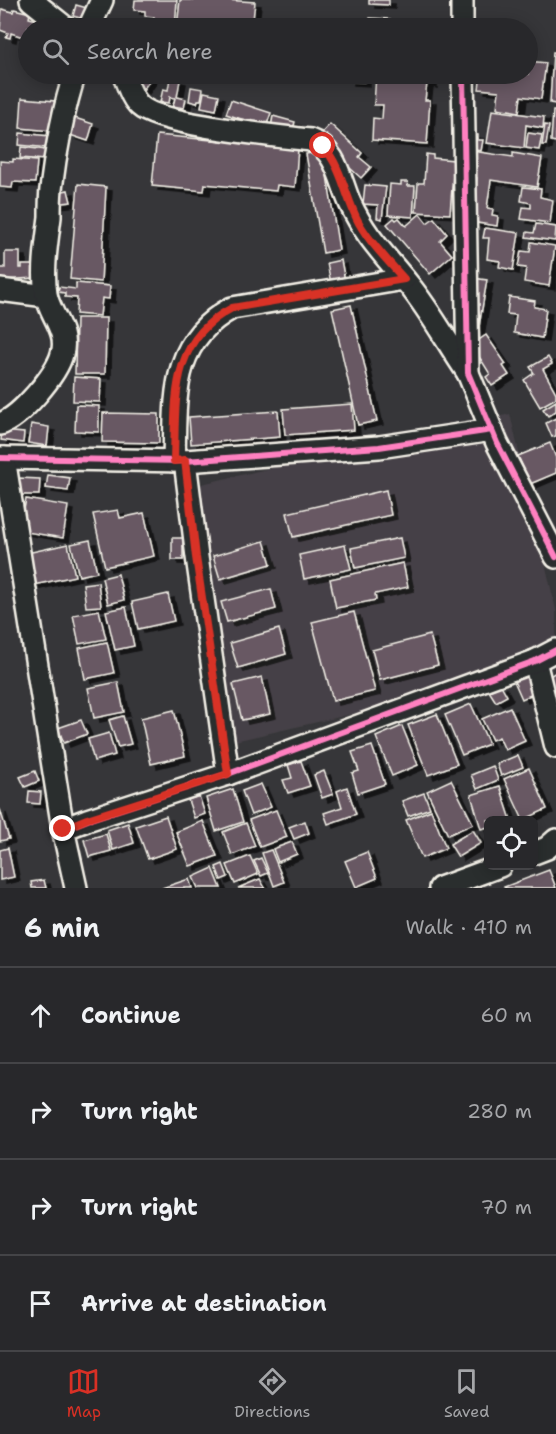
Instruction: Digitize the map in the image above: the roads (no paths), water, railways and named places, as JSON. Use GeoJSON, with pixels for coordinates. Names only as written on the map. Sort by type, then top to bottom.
{"type":"FeatureCollection","features":[{"type":"Feature","properties":{"kind":"street"},"geometry":{"type":"LineString","coordinates":[[31,0],[54,18]]}},
{"type":"Feature","properties":{"kind":"street"},"geometry":{"type":"LineString","coordinates":[[94,18],[102,0]]}},
{"type":"Feature","properties":{"kind":"street"},"geometry":{"type":"LineString","coordinates":[[462,0],[462,18]]}},
{"type":"Feature","properties":{"kind":"street"},"geometry":{"type":"LineString","coordinates":[[0,424],[23,411],[58,365],[63,353],[59,322],[46,296],[50,190],[72,84]]}},
{"type":"Feature","properties":{"kind":"street"},"geometry":{"type":"LineString","coordinates":[[128,84],[141,107],[150,112],[204,126],[310,140],[323,146],[337,167],[360,226],[427,309],[468,373],[492,430],[556,557]]}},
{"type":"Feature","properties":{"kind":"street"},"geometry":{"type":"LineString","coordinates":[[463,84],[468,373]]}},
{"type":"Feature","properties":{"kind":"street"},"geometry":{"type":"LineString","coordinates":[[228,774],[196,557],[179,461],[176,390],[182,364],[190,347],[215,317],[232,308],[404,279]]}},
{"type":"Feature","properties":{"kind":"street"},"geometry":{"type":"LineString","coordinates":[[0,290],[46,296]]}},
{"type":"Feature","properties":{"kind":"street"},"geometry":{"type":"LineString","coordinates":[[76,888],[63,829],[2,458],[179,461],[379,447],[492,430]]}},
{"type":"Feature","properties":{"kind":"street"},"geometry":{"type":"LineString","coordinates":[[63,829],[87,819],[228,774],[535,661],[556,650]]}},
{"type":"Feature","properties":{"kind":"street"},"geometry":{"type":"LineString","coordinates":[[535,661],[556,747]]}},
{"type":"Feature","properties":{"kind":"street"},"geometry":{"type":"LineString","coordinates":[[538,851],[547,848],[556,840]]}},
{"type":"Feature","properties":{"kind":"street"},"geometry":{"type":"LineString","coordinates":[[440,888],[489,870]]}}]}
